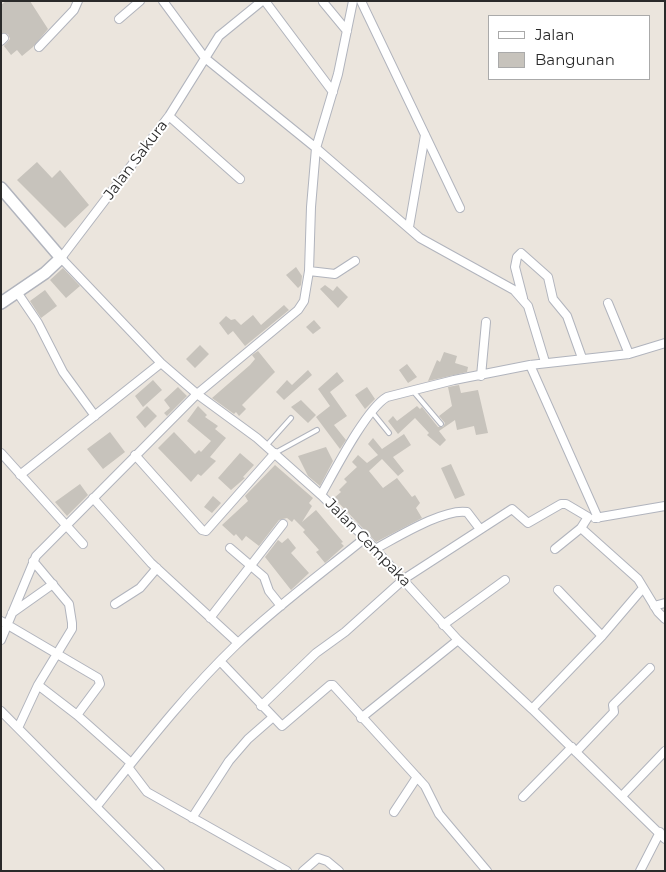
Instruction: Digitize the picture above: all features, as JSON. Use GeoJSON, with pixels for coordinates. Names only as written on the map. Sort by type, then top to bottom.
{"type":"FeatureCollection","features":[{"type":"Feature","properties":{"kind":"main road"},"geometry":{"type":"LineString","coordinates":[[1,188],[62,258],[45,273],[1,303]]}},
{"type":"Feature","properties":{"kind":"street"},"geometry":{"type":"LineString","coordinates":[[39,48],[74,10],[78,1]]}},
{"type":"Feature","properties":{"kind":"street"},"geometry":{"type":"LineString","coordinates":[[119,19],[140,1]]}},
{"type":"Feature","properties":{"kind":"street"},"geometry":{"type":"LineString","coordinates":[[163,1],[205,58],[316,148],[429,244],[460,262],[507,284],[523,298],[528,306],[545,362]]}},
{"type":"Feature","properties":{"kind":"street"},"geometry":{"type":"LineString","coordinates":[[264,1],[333,92]]}},
{"type":"Feature","properties":{"kind":"street","name":"Jalan Sakura"},"geometry":{"type":"LineString","coordinates":[[62,258],[169,116],[219,36],[264,1]]}},
{"type":"Feature","properties":{"kind":"street"},"geometry":{"type":"LineString","coordinates":[[12,613],[33,561],[67,524],[197,394],[298,310],[304,301],[310,271],[311,207],[316,148],[333,92],[353,1]]}},
{"type":"Feature","properties":{"kind":"street"},"geometry":{"type":"LineString","coordinates":[[361,1],[460,208]]}},
{"type":"Feature","properties":{"kind":"street"},"geometry":{"type":"LineString","coordinates":[[323,2],[347,30]]}},
{"type":"Feature","properties":{"kind":"street"},"geometry":{"type":"LineString","coordinates":[[169,116],[240,179]]}},
{"type":"Feature","properties":{"kind":"street"},"geometry":{"type":"LineString","coordinates":[[409,227],[425,135]]}},
{"type":"Feature","properties":{"kind":"street"},"geometry":{"type":"LineString","coordinates":[[523,298],[515,267],[516,257],[521,253],[548,277],[553,299],[567,316],[582,358]]}},
{"type":"Feature","properties":{"kind":"street","name":"Jalan Cempaka"},"geometry":{"type":"LineString","coordinates":[[62,258],[161,363],[197,394],[275,453],[321,495],[404,579],[458,640],[574,749],[665,839]]}},
{"type":"Feature","properties":{"kind":"street"},"geometry":{"type":"LineString","coordinates":[[310,271],[335,274],[355,261]]}},
{"type":"Feature","properties":{"kind":"street"},"geometry":{"type":"LineString","coordinates":[[17,292],[38,323],[63,372],[95,416]]}},
{"type":"Feature","properties":{"kind":"street"},"geometry":{"type":"LineString","coordinates":[[608,303],[629,354]]}},
{"type":"Feature","properties":{"kind":"street"},"geometry":{"type":"LineString","coordinates":[[481,376],[486,322]]}},
{"type":"Feature","properties":{"kind":"street"},"geometry":{"type":"LineString","coordinates":[[321,495],[372,412],[383,400],[412,390],[530,365],[629,354],[665,343]]}},
{"type":"Feature","properties":{"kind":"street"},"geometry":{"type":"LineString","coordinates":[[20,475],[161,363]]}},
{"type":"Feature","properties":{"kind":"street"},"geometry":{"type":"LineString","coordinates":[[530,365],[598,518]]}},
{"type":"Feature","properties":{"kind":"street"},"geometry":{"type":"LineString","coordinates":[[1,453],[67,524],[83,544]]}},
{"type":"Feature","properties":{"kind":"street"},"geometry":{"type":"LineString","coordinates":[[135,455],[202,530],[206,531],[275,453]]}},
{"type":"Feature","properties":{"kind":"street"},"geometry":{"type":"LineString","coordinates":[[93,498],[157,568],[238,643]]}},
{"type":"Feature","properties":{"kind":"street"},"geometry":{"type":"LineString","coordinates":[[261,706],[316,653],[345,632],[404,579],[512,509],[528,523],[561,504],[566,504],[588,517],[598,518],[665,506]]}},
{"type":"Feature","properties":{"kind":"street"},"geometry":{"type":"LineString","coordinates":[[375,549],[428,521],[460,511],[467,512],[480,529]]}},
{"type":"Feature","properties":{"kind":"street"},"geometry":{"type":"LineString","coordinates":[[555,549],[582,528],[588,517]]}},
{"type":"Feature","properties":{"kind":"street"},"geometry":{"type":"LineString","coordinates":[[210,618],[283,524]]}},
{"type":"Feature","properties":{"kind":"street"},"geometry":{"type":"LineString","coordinates":[[582,528],[638,579],[654,606],[665,619]]}},
{"type":"Feature","properties":{"kind":"street"},"geometry":{"type":"LineString","coordinates":[[97,806],[172,711],[238,643],[365,538]]}},
{"type":"Feature","properties":{"kind":"street"},"geometry":{"type":"LineString","coordinates":[[230,548],[264,577],[269,591],[281,606]]}},
{"type":"Feature","properties":{"kind":"street"},"geometry":{"type":"LineString","coordinates":[[18,728],[56,651],[72,629],[70,606],[33,561]]}},
{"type":"Feature","properties":{"kind":"street"},"geometry":{"type":"LineString","coordinates":[[115,604],[140,588],[157,568]]}},
{"type":"Feature","properties":{"kind":"street"},"geometry":{"type":"LineString","coordinates":[[443,624],[505,580]]}},
{"type":"Feature","properties":{"kind":"street"},"geometry":{"type":"LineString","coordinates":[[1,640],[4,623],[12,613],[53,584]]}},
{"type":"Feature","properties":{"kind":"street"},"geometry":{"type":"LineString","coordinates":[[532,709],[602,636],[643,588]]}},
{"type":"Feature","properties":{"kind":"street"},"geometry":{"type":"LineString","coordinates":[[558,590],[602,636]]}},
{"type":"Feature","properties":{"kind":"street"},"geometry":{"type":"LineString","coordinates":[[654,606],[665,603]]}},
{"type":"Feature","properties":{"kind":"street"},"geometry":{"type":"LineString","coordinates":[[4,623],[56,651],[98,678],[100,682],[77,715]]}},
{"type":"Feature","properties":{"kind":"street"},"geometry":{"type":"LineString","coordinates":[[361,718],[458,640]]}},
{"type":"Feature","properties":{"kind":"street"},"geometry":{"type":"LineString","coordinates":[[220,661],[280,726],[285,726],[332,684],[428,791],[439,814],[487,871]]}},
{"type":"Feature","properties":{"kind":"street"},"geometry":{"type":"LineString","coordinates":[[523,798],[614,712],[613,705],[650,668]]}},
{"type":"Feature","properties":{"kind":"street"},"geometry":{"type":"LineString","coordinates":[[38,685],[77,715],[129,765],[147,792],[287,871]]}},
{"type":"Feature","properties":{"kind":"street"},"geometry":{"type":"LineString","coordinates":[[1,711],[160,871]]}},
{"type":"Feature","properties":{"kind":"street"},"geometry":{"type":"LineString","coordinates":[[192,818],[229,761],[248,739],[272,718]]}},
{"type":"Feature","properties":{"kind":"street"},"geometry":{"type":"LineString","coordinates":[[622,796],[665,751]]}},
{"type":"Feature","properties":{"kind":"street"},"geometry":{"type":"LineString","coordinates":[[394,812],[416,777]]}},
{"type":"Feature","properties":{"kind":"street"},"geometry":{"type":"LineString","coordinates":[[640,871],[660,832]]}},
{"type":"Feature","properties":{"kind":"street"},"geometry":{"type":"LineString","coordinates":[[303,871],[318,858],[327,860],[339,871]]}},
{"type":"Feature","properties":{"kind":"lane"},"geometry":{"type":"LineString","coordinates":[[412,390],[441,424]]}},
{"type":"Feature","properties":{"kind":"lane"},"geometry":{"type":"LineString","coordinates":[[372,412],[389,433]]}},
{"type":"Feature","properties":{"kind":"lane"},"geometry":{"type":"LineString","coordinates":[[266,446],[291,418]]}},
{"type":"Feature","properties":{"kind":"lane"},"geometry":{"type":"LineString","coordinates":[[275,453],[317,430]]}},
{"type":"Feature","properties":{"kind":"building"},"geometry":{"type":"Polygon","coordinates":[[[6,1],[30,1],[48,29],[33,47],[22,56],[17,50],[11,55],[4,46],[10,39],[8,34],[1,33],[1,5],[6,1]]]}},
{"type":"Feature","properties":{"kind":"building"},"geometry":{"type":"Polygon","coordinates":[[[37,162],[52,178],[60,170],[89,205],[65,228],[17,180],[37,162]]]}},
{"type":"Feature","properties":{"kind":"building"},"geometry":{"type":"Polygon","coordinates":[[[296,267],[302,276],[301,285],[298,288],[286,275],[296,267]]]}},
{"type":"Feature","properties":{"kind":"building"},"geometry":{"type":"Polygon","coordinates":[[[63,268],[80,286],[66,298],[50,280],[63,268]]]}},
{"type":"Feature","properties":{"kind":"building"},"geometry":{"type":"Polygon","coordinates":[[[325,285],[333,291],[337,286],[348,297],[338,308],[320,289],[325,285]]]}},
{"type":"Feature","properties":{"kind":"building"},"geometry":{"type":"Polygon","coordinates":[[[45,290],[57,306],[41,318],[30,301],[45,290]]]}},
{"type":"Feature","properties":{"kind":"building"},"geometry":{"type":"Polygon","coordinates":[[[284,305],[289,310],[245,346],[233,331],[228,335],[219,323],[226,316],[231,320],[235,319],[241,325],[253,315],[261,325],[284,305]]]}},
{"type":"Feature","properties":{"kind":"building"},"geometry":{"type":"Polygon","coordinates":[[[314,320],[321,328],[313,334],[306,327],[314,320]]]}},
{"type":"Feature","properties":{"kind":"building"},"geometry":{"type":"Polygon","coordinates":[[[200,345],[209,354],[195,368],[186,359],[200,345]]]}},
{"type":"Feature","properties":{"kind":"building"},"geometry":{"type":"Polygon","coordinates":[[[258,351],[275,372],[242,405],[246,409],[239,416],[236,412],[234,414],[212,398],[250,365],[255,359],[252,355],[258,351]]]}},
{"type":"Feature","properties":{"kind":"building"},"geometry":{"type":"Polygon","coordinates":[[[444,352],[457,356],[455,363],[468,367],[467,372],[428,381],[437,360],[440,362],[444,352]]]}},
{"type":"Feature","properties":{"kind":"building"},"geometry":{"type":"Polygon","coordinates":[[[407,364],[417,377],[408,383],[399,370],[407,364]]]}},
{"type":"Feature","properties":{"kind":"building"},"geometry":{"type":"Polygon","coordinates":[[[308,370],[312,375],[284,400],[276,392],[287,380],[292,385],[308,370]]]}},
{"type":"Feature","properties":{"kind":"building"},"geometry":{"type":"Polygon","coordinates":[[[337,372],[344,381],[330,392],[347,416],[334,425],[346,440],[340,449],[316,417],[330,406],[318,389],[337,372]]]}},
{"type":"Feature","properties":{"kind":"building"},"geometry":{"type":"Polygon","coordinates":[[[153,380],[162,390],[143,407],[135,396],[153,380]]]}},
{"type":"Feature","properties":{"kind":"building"},"geometry":{"type":"Polygon","coordinates":[[[459,385],[461,393],[478,390],[488,433],[476,435],[474,426],[457,430],[455,420],[439,431],[446,440],[440,446],[427,435],[429,433],[415,418],[398,434],[388,421],[393,416],[397,421],[417,406],[420,409],[422,407],[438,427],[443,427],[445,423],[439,416],[452,406],[448,387],[459,385]]]}},
{"type":"Feature","properties":{"kind":"building"},"geometry":{"type":"Polygon","coordinates":[[[178,387],[187,396],[167,416],[164,413],[170,408],[164,400],[178,387]]]}},
{"type":"Feature","properties":{"kind":"building"},"geometry":{"type":"Polygon","coordinates":[[[367,387],[375,399],[365,409],[355,395],[367,387]]]}},
{"type":"Feature","properties":{"kind":"building"},"geometry":{"type":"Polygon","coordinates":[[[301,400],[316,415],[308,423],[291,407],[301,400]]]}},
{"type":"Feature","properties":{"kind":"building"},"geometry":{"type":"Polygon","coordinates":[[[147,406],[157,416],[145,428],[136,417],[147,406]]]}},
{"type":"Feature","properties":{"kind":"building"},"geometry":{"type":"Polygon","coordinates":[[[198,406],[207,415],[205,417],[218,426],[215,429],[226,438],[210,457],[216,461],[201,476],[198,474],[191,482],[158,448],[174,432],[195,454],[199,450],[201,452],[211,441],[187,421],[198,406]]]}},
{"type":"Feature","properties":{"kind":"building"},"geometry":{"type":"Polygon","coordinates":[[[110,432],[125,452],[103,469],[87,449],[110,432]]]}},
{"type":"Feature","properties":{"kind":"building"},"geometry":{"type":"Polygon","coordinates":[[[404,434],[411,445],[393,457],[404,471],[398,476],[382,459],[369,471],[383,488],[397,478],[412,497],[415,495],[420,503],[416,508],[422,518],[376,542],[334,498],[341,492],[339,490],[347,482],[344,479],[357,467],[352,462],[358,455],[367,463],[378,455],[368,444],[373,438],[382,449],[404,434]]]}},
{"type":"Feature","properties":{"kind":"building"},"geometry":{"type":"Polygon","coordinates":[[[326,447],[333,461],[320,486],[308,476],[298,456],[326,447]]]}},
{"type":"Feature","properties":{"kind":"building"},"geometry":{"type":"Polygon","coordinates":[[[240,453],[254,465],[243,477],[245,478],[231,490],[218,478],[240,453]]]}},
{"type":"Feature","properties":{"kind":"building"},"geometry":{"type":"Polygon","coordinates":[[[451,464],[465,495],[455,499],[441,468],[451,464]]]}},
{"type":"Feature","properties":{"kind":"building"},"geometry":{"type":"Polygon","coordinates":[[[275,465],[313,498],[309,503],[312,506],[302,522],[316,510],[343,542],[341,543],[344,546],[325,563],[316,552],[319,550],[303,532],[305,530],[294,519],[292,522],[287,518],[279,520],[259,546],[246,536],[242,541],[236,534],[234,536],[222,525],[248,501],[245,496],[275,465]]]}},
{"type":"Feature","properties":{"kind":"building"},"geometry":{"type":"Polygon","coordinates":[[[80,484],[88,495],[67,516],[55,502],[80,484]]]}},
{"type":"Feature","properties":{"kind":"building"},"geometry":{"type":"Polygon","coordinates":[[[213,496],[221,503],[212,513],[204,507],[213,496]]]}},
{"type":"Feature","properties":{"kind":"building"},"geometry":{"type":"Polygon","coordinates":[[[288,538],[296,548],[291,553],[309,573],[291,590],[265,557],[278,540],[282,543],[288,538]]]}}]}
